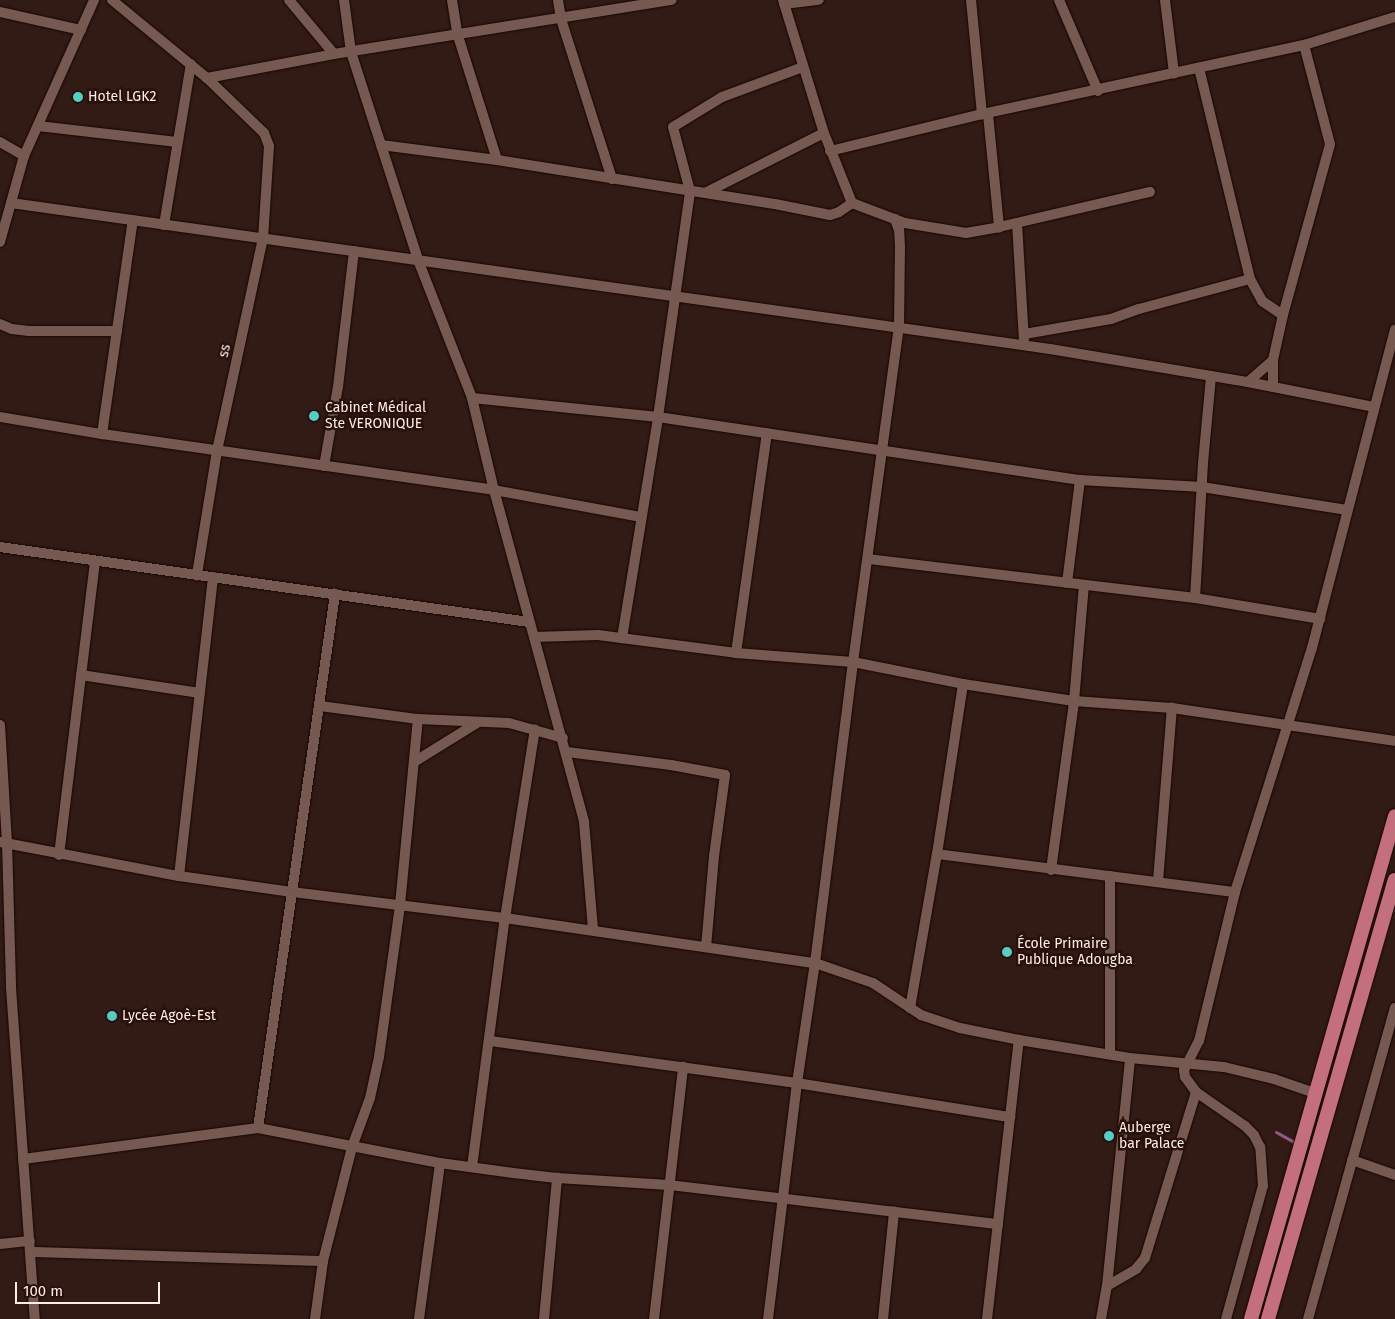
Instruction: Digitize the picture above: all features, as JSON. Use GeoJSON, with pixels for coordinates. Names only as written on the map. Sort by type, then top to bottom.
{"type":"FeatureCollection","features":[{"type":"Feature","properties":{"kind":"main road"},"geometry":{"type":"LineString","coordinates":[[1251,1319],[1395,816]]}},
{"type":"Feature","properties":{"kind":"main road"},"geometry":{"type":"LineString","coordinates":[[1268,1319],[1395,880]]}},
{"type":"Feature","properties":{"kind":"street"},"geometry":{"type":"LineString","coordinates":[[0,242],[24,156],[94,0]]}},
{"type":"Feature","properties":{"kind":"street"},"geometry":{"type":"LineString","coordinates":[[112,0],[207,78],[334,54],[458,36],[672,0]]}},
{"type":"Feature","properties":{"kind":"street"},"geometry":{"type":"LineString","coordinates":[[289,0],[334,54]]}},
{"type":"Feature","properties":{"kind":"street"},"geometry":{"type":"LineString","coordinates":[[344,0],[351,52],[418,260],[472,398],[529,622],[567,752],[587,839],[593,930]]}},
{"type":"Feature","properties":{"kind":"street"},"geometry":{"type":"LineString","coordinates":[[452,0],[458,36],[496,160]]}},
{"type":"Feature","properties":{"kind":"street"},"geometry":{"type":"LineString","coordinates":[[558,0],[561,19],[612,179]]}},
{"type":"Feature","properties":{"kind":"street"},"geometry":{"type":"LineString","coordinates":[[818,0],[783,2],[830,151],[852,203],[895,219],[956,233],[999,227],[1150,192]]}},
{"type":"Feature","properties":{"kind":"street"},"geometry":{"type":"LineString","coordinates":[[971,0],[999,227]]}},
{"type":"Feature","properties":{"kind":"street"},"geometry":{"type":"LineString","coordinates":[[1059,0],[1098,91]]}},
{"type":"Feature","properties":{"kind":"street"},"geometry":{"type":"LineString","coordinates":[[1165,0],[1174,74]]}},
{"type":"Feature","properties":{"kind":"street"},"geometry":{"type":"LineString","coordinates":[[0,12],[81,30]]}},
{"type":"Feature","properties":{"kind":"street"},"geometry":{"type":"LineString","coordinates":[[830,151],[985,114],[1098,91],[1304,44],[1395,17]]}},
{"type":"Feature","properties":{"kind":"street"},"geometry":{"type":"LineString","coordinates":[[1273,387],[1273,360],[1283,315],[1330,144],[1304,44]]}},
{"type":"Feature","properties":{"kind":"street"},"geometry":{"type":"LineString","coordinates":[[164,225],[191,64]]}},
{"type":"Feature","properties":{"kind":"street"},"geometry":{"type":"LineString","coordinates":[[622,638],[658,418],[690,191],[673,131],[674,124],[722,97],[803,67]]}},
{"type":"Feature","properties":{"kind":"street"},"geometry":{"type":"LineString","coordinates":[[1199,68],[1250,279],[1262,301],[1283,315]]}},
{"type":"Feature","properties":{"kind":"street","name":"ss"},"geometry":{"type":"LineString","coordinates":[[197,575],[217,451],[263,238],[269,146],[264,133],[207,78]]}},
{"type":"Feature","properties":{"kind":"street"},"geometry":{"type":"LineString","coordinates":[[38,126],[177,142]]}},
{"type":"Feature","properties":{"kind":"street"},"geometry":{"type":"LineString","coordinates":[[705,193],[824,133]]}},
{"type":"Feature","properties":{"kind":"street"},"geometry":{"type":"LineString","coordinates":[[0,142],[24,156]]}},
{"type":"Feature","properties":{"kind":"street"},"geometry":{"type":"LineString","coordinates":[[381,145],[496,160],[775,204],[830,215],[839,212],[852,203]]}},
{"type":"Feature","properties":{"kind":"street"},"geometry":{"type":"LineString","coordinates":[[11,203],[1025,346],[1248,382],[1374,407]]}},
{"type":"Feature","properties":{"kind":"street"},"geometry":{"type":"LineString","coordinates":[[768,1319],[797,1083],[815,963],[853,662],[899,328],[900,247],[899,230],[895,219]]}},
{"type":"Feature","properties":{"kind":"street"},"geometry":{"type":"LineString","coordinates":[[102,434],[133,220]]}},
{"type":"Feature","properties":{"kind":"street"},"geometry":{"type":"LineString","coordinates":[[1017,223],[1025,346]]}},
{"type":"Feature","properties":{"kind":"street"},"geometry":{"type":"LineString","coordinates":[[324,466],[338,386],[354,251]]}},
{"type":"Feature","properties":{"kind":"street"},"geometry":{"type":"LineString","coordinates":[[1024,334],[1111,319],[1139,309],[1250,279]]}},
{"type":"Feature","properties":{"kind":"street"},"geometry":{"type":"LineString","coordinates":[[0,324],[29,331],[117,331]]}},
{"type":"Feature","properties":{"kind":"street"},"geometry":{"type":"LineString","coordinates":[[1226,1319],[1258,1210],[1263,1186],[1263,1164],[1260,1147],[1254,1135],[1231,1116],[1196,1092],[1185,1077],[1185,1063],[1199,1040],[1235,892],[1290,724],[1320,619],[1395,330]]}},
{"type":"Feature","properties":{"kind":"street"},"geometry":{"type":"LineString","coordinates":[[1248,382],[1273,360]]}},
{"type":"Feature","properties":{"kind":"street"},"geometry":{"type":"LineString","coordinates":[[1195,598],[1211,376]]}},
{"type":"Feature","properties":{"kind":"street"},"geometry":{"type":"LineString","coordinates":[[472,398],[658,418],[1080,480],[1202,487],[1347,510]]}},
{"type":"Feature","properties":{"kind":"street"},"geometry":{"type":"LineString","coordinates":[[0,417],[217,451],[494,490],[641,516]]}},
{"type":"Feature","properties":{"kind":"street"},"geometry":{"type":"LineString","coordinates":[[736,653],[767,433]]}},
{"type":"Feature","properties":{"kind":"street"},"geometry":{"type":"LineString","coordinates":[[1067,583],[1080,480]]}},
{"type":"Feature","properties":{"kind":"street"},"geometry":{"type":"LineString","coordinates":[[0,547],[529,622]]}},
{"type":"Feature","properties":{"kind":"street"},"geometry":{"type":"LineString","coordinates":[[868,560],[1195,598],[1320,619]]}},
{"type":"Feature","properties":{"kind":"street"},"geometry":{"type":"LineString","coordinates":[[59,855],[95,561]]}},
{"type":"Feature","properties":{"kind":"street"},"geometry":{"type":"LineString","coordinates":[[179,876],[213,577]]}},
{"type":"Feature","properties":{"kind":"street"},"geometry":{"type":"LineString","coordinates":[[1051,870],[1074,701],[1084,585]]}},
{"type":"Feature","properties":{"kind":"street"},"geometry":{"type":"LineString","coordinates":[[258,1128],[335,594]]}},
{"type":"Feature","properties":{"kind":"street"},"geometry":{"type":"LineString","coordinates":[[534,637],[598,635],[736,653],[853,662],[963,684],[1074,701],[1172,708],[1395,741]]}},
{"type":"Feature","properties":{"kind":"street"},"geometry":{"type":"LineString","coordinates":[[81,674],[200,693]]}},
{"type":"Feature","properties":{"kind":"street"},"geometry":{"type":"LineString","coordinates":[[910,1008],[937,854],[963,684]]}},
{"type":"Feature","properties":{"kind":"street"},"geometry":{"type":"LineString","coordinates":[[320,706],[418,719],[509,723],[563,738]]}},
{"type":"Feature","properties":{"kind":"street"},"geometry":{"type":"LineString","coordinates":[[1158,881],[1172,708]]}},
{"type":"Feature","properties":{"kind":"street"},"geometry":{"type":"LineString","coordinates":[[315,1319],[323,1261],[352,1147],[370,1098],[377,1065],[400,904],[418,719]]}},
{"type":"Feature","properties":{"kind":"street"},"geometry":{"type":"LineString","coordinates":[[414,762],[478,722]]}},
{"type":"Feature","properties":{"kind":"street"},"geometry":{"type":"LineString","coordinates":[[0,725],[11,988],[23,1160],[32,1252],[35,1319]]}},
{"type":"Feature","properties":{"kind":"street"},"geometry":{"type":"LineString","coordinates":[[472,1167],[505,918],[535,729]]}},
{"type":"Feature","properties":{"kind":"street"},"geometry":{"type":"LineString","coordinates":[[567,752],[671,764],[725,774],[714,856],[706,948]]}},
{"type":"Feature","properties":{"kind":"street"},"geometry":{"type":"LineString","coordinates":[[4,842],[59,855],[179,876],[593,930],[815,963],[872,983],[921,1015],[946,1024],[1019,1040],[1130,1058],[1249,1072],[1315,1093]]}},
{"type":"Feature","properties":{"kind":"street"},"geometry":{"type":"LineString","coordinates":[[937,854],[1235,892]]}},
{"type":"Feature","properties":{"kind":"street"},"geometry":{"type":"LineString","coordinates":[[1110,876],[1110,1054]]}},
{"type":"Feature","properties":{"kind":"street"},"geometry":{"type":"LineString","coordinates":[[0,987],[11,988]]}},
{"type":"Feature","properties":{"kind":"street"},"geometry":{"type":"LineString","coordinates":[[1308,1319],[1395,1008]]}},
{"type":"Feature","properties":{"kind":"street"},"geometry":{"type":"LineString","coordinates":[[987,1319],[1019,1040]]}},
{"type":"Feature","properties":{"kind":"street"},"geometry":{"type":"LineString","coordinates":[[490,1041],[797,1083],[1010,1117]]}},
{"type":"Feature","properties":{"kind":"street"},"geometry":{"type":"LineString","coordinates":[[1101,1319],[1107,1286],[1130,1058]]}},
{"type":"Feature","properties":{"kind":"street"},"geometry":{"type":"LineString","coordinates":[[654,1319],[683,1067]]}},
{"type":"Feature","properties":{"kind":"street"},"geometry":{"type":"LineString","coordinates":[[1107,1286],[1136,1269],[1146,1258],[1196,1092]]}},
{"type":"Feature","properties":{"kind":"street"},"geometry":{"type":"LineString","coordinates":[[23,1160],[258,1128],[440,1163],[557,1178],[669,1185],[998,1224]]}},
{"type":"Feature","properties":{"kind":"street"},"geometry":{"type":"LineString","coordinates":[[1352,1160],[1395,1174]]}},
{"type":"Feature","properties":{"kind":"street"},"geometry":{"type":"LineString","coordinates":[[419,1319],[440,1163]]}},
{"type":"Feature","properties":{"kind":"street"},"geometry":{"type":"LineString","coordinates":[[544,1319],[557,1178]]}},
{"type":"Feature","properties":{"kind":"street"},"geometry":{"type":"LineString","coordinates":[[883,1319],[894,1212]]}},
{"type":"Feature","properties":{"kind":"street"},"geometry":{"type":"LineString","coordinates":[[0,1244],[30,1241]]}},
{"type":"Feature","properties":{"kind":"street"},"geometry":{"type":"LineString","coordinates":[[32,1252],[323,1261]]}},
{"type":"Feature","properties":{"kind":"waterway"},"geometry":{"type":"LineString","coordinates":[[1276,1132],[1294,1142]]}},
{"type":"Feature","properties":{"kind":"place","name":"Hotel LGK2"},"geometry":{"type":"Point","coordinates":[78,97]}},
{"type":"Feature","properties":{"kind":"place","name":"Cabinet Médical Ste VERONIQUE"},"geometry":{"type":"Point","coordinates":[314,416]}},
{"type":"Feature","properties":{"kind":"place","name":"École Primaire Publique Adougba"},"geometry":{"type":"Point","coordinates":[1007,952]}},
{"type":"Feature","properties":{"kind":"place","name":"Lycée Agoè-Est"},"geometry":{"type":"Point","coordinates":[112,1016]}},
{"type":"Feature","properties":{"kind":"place","name":"Auberge bar Palace"},"geometry":{"type":"Point","coordinates":[1109,1136]}}]}
